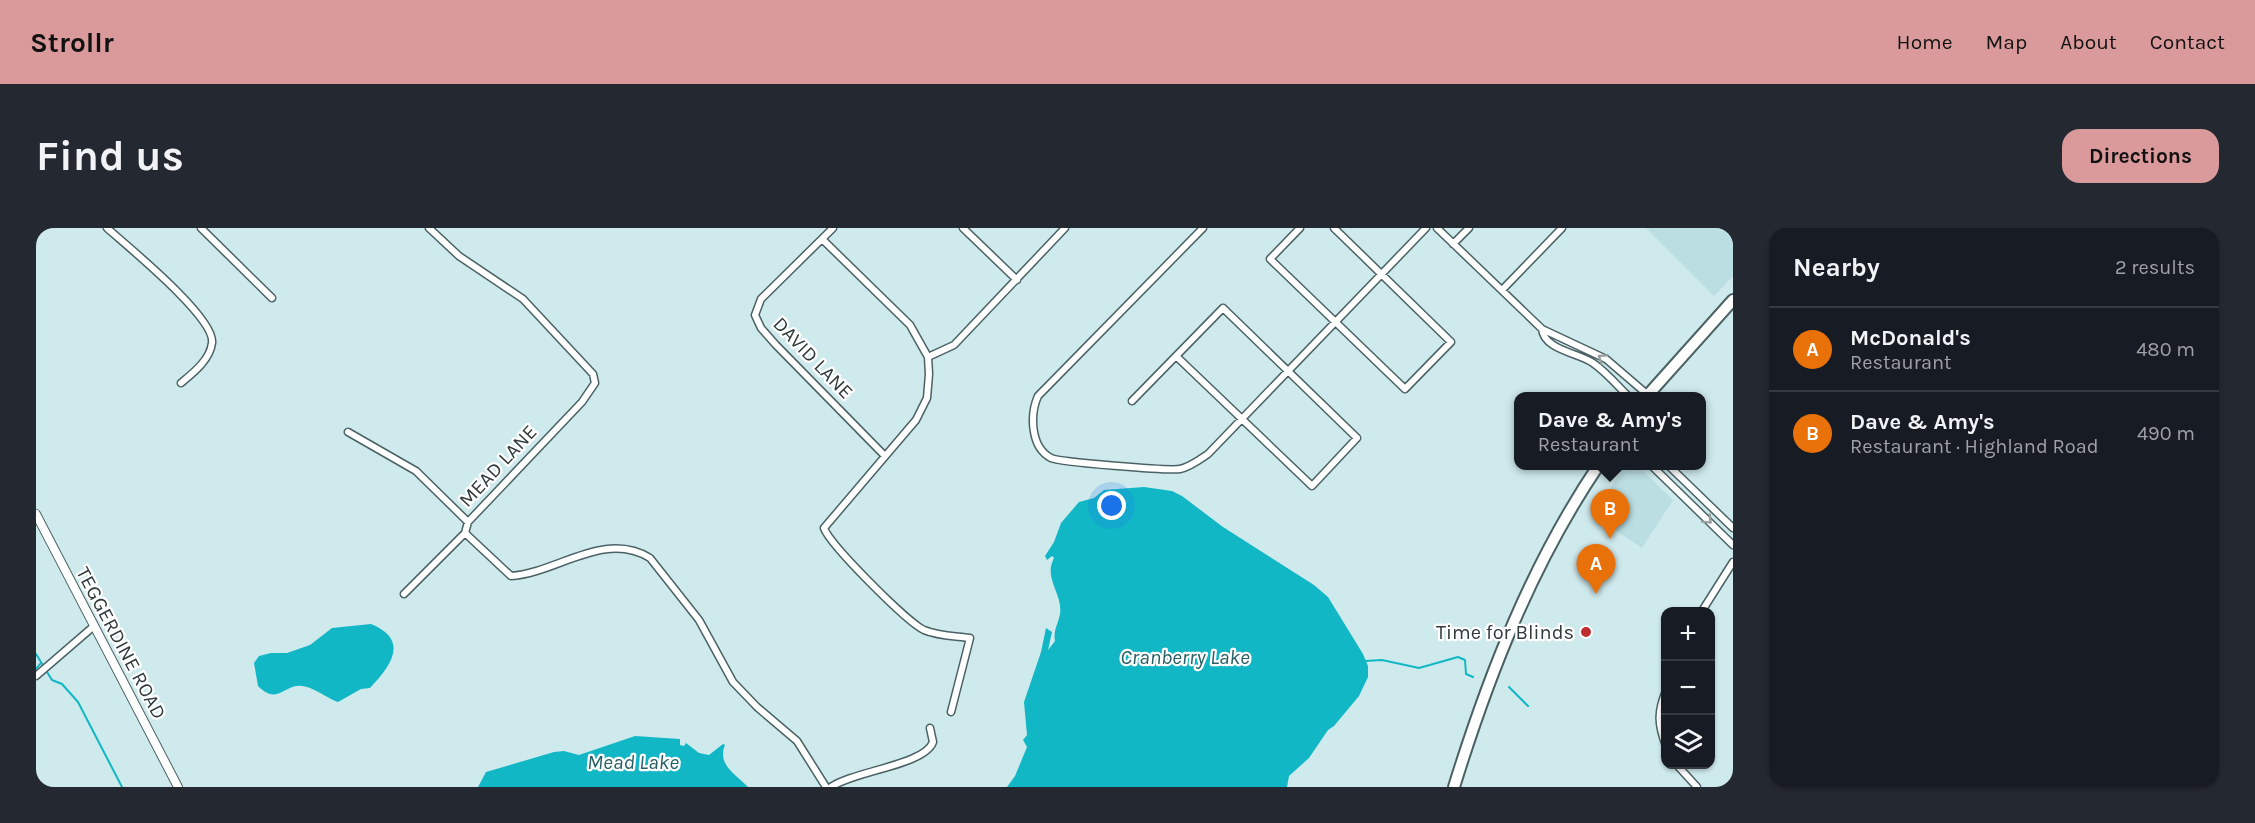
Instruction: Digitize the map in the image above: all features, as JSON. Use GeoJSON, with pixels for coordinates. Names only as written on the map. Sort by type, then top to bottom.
{"type":"FeatureCollection","features":[{"type":"Feature","properties":{"kind":"highway"},"geometry":{"type":"LineString","coordinates":[[1651,392],[1733,300]]}},
{"type":"Feature","properties":{"kind":"highway"},"geometry":{"type":"LineString","coordinates":[[1454,787],[1518,611],[1556,534],[1596,470]]}},
{"type":"Feature","properties":{"kind":"street"},"geometry":{"type":"LineString","coordinates":[[107,228],[159,275],[210,328],[212,345],[208,354],[181,383]]}},
{"type":"Feature","properties":{"kind":"street"},"geometry":{"type":"LineString","coordinates":[[201,228],[272,298]]}},
{"type":"Feature","properties":{"kind":"street","name":"MEAD LANE"},"geometry":{"type":"LineString","coordinates":[[429,228],[459,256],[523,299],[593,374],[595,383],[582,402],[468,522],[465,533],[511,576],[615,548],[643,553],[650,558],[699,620],[733,682],[797,741],[826,787]]}},
{"type":"Feature","properties":{"kind":"street","name":"DAVID LANE"},"geometry":{"type":"LineString","coordinates":[[833,228],[761,299],[755,315],[761,328],[776,345],[884,455]]}},
{"type":"Feature","properties":{"kind":"street"},"geometry":{"type":"LineString","coordinates":[[963,228],[1017,279]]}},
{"type":"Feature","properties":{"kind":"street"},"geometry":{"type":"LineString","coordinates":[[928,357],[954,345],[1065,228]]}},
{"type":"Feature","properties":{"kind":"street"},"geometry":{"type":"LineString","coordinates":[[1203,228],[1038,396],[1033,419],[1038,445],[1051,458],[1178,469],[1208,454],[1426,228]]}},
{"type":"Feature","properties":{"kind":"street"},"geometry":{"type":"LineString","coordinates":[[1300,228],[1270,259],[1406,389],[1450,342],[1334,228]]}},
{"type":"Feature","properties":{"kind":"street"},"geometry":{"type":"LineString","coordinates":[[1437,228],[1542,329],[1606,359],[1643,392]]}},
{"type":"Feature","properties":{"kind":"street"},"geometry":{"type":"LineString","coordinates":[[1453,244],[1468,228]]}},
{"type":"Feature","properties":{"kind":"street"},"geometry":{"type":"LineString","coordinates":[[1502,290],[1562,228]]}},
{"type":"Feature","properties":{"kind":"street"},"geometry":{"type":"LineString","coordinates":[[822,239],[910,326],[928,357],[927,398],[916,420],[827,523],[825,530],[830,540],[847,558],[917,625],[939,635],[970,638],[951,712]]}},
{"type":"Feature","properties":{"kind":"street"},"geometry":{"type":"LineString","coordinates":[[1132,401],[1176,356],[1223,308],[1357,438],[1312,486],[1176,356]]}},
{"type":"Feature","properties":{"kind":"street"},"geometry":{"type":"LineString","coordinates":[[1542,329],[1550,343],[1591,361],[1624,392]]}},
{"type":"Feature","properties":{"kind":"street"},"geometry":{"type":"LineString","coordinates":[[348,432],[416,471],[468,522]]}},
{"type":"Feature","properties":{"kind":"street"},"geometry":{"type":"LineString","coordinates":[[1657,470],[1733,545]]}},
{"type":"Feature","properties":{"kind":"street"},"geometry":{"type":"LineString","coordinates":[[1663,476],[1667,470]]}},
{"type":"Feature","properties":{"kind":"street"},"geometry":{"type":"LineString","coordinates":[[1674,470],[1733,528]]}},
{"type":"Feature","properties":{"kind":"street"},"geometry":{"type":"LineString","coordinates":[[1684,497],[1692,488]]}},
{"type":"Feature","properties":{"kind":"street","name":"TEGGERDINE ROAD"},"geometry":{"type":"LineString","coordinates":[[36,514],[178,787]]}},
{"type":"Feature","properties":{"kind":"street"},"geometry":{"type":"LineString","coordinates":[[404,594],[465,533]]}},
{"type":"Feature","properties":{"kind":"street"},"geometry":{"type":"LineString","coordinates":[[1705,607],[1733,562]]}},
{"type":"Feature","properties":{"kind":"street"},"geometry":{"type":"LineString","coordinates":[[36,676],[93,626]]}},
{"type":"Feature","properties":{"kind":"street"},"geometry":{"type":"LineString","coordinates":[[1661,702],[1658,711],[1661,734]]}},
{"type":"Feature","properties":{"kind":"street"},"geometry":{"type":"LineString","coordinates":[[831,787],[870,770],[910,760],[926,752],[933,742],[930,728]]}},
{"type":"Feature","properties":{"kind":"street"},"geometry":{"type":"LineString","coordinates":[[1680,769],[1697,787]]}},
{"type":"Feature","properties":{"kind":"shaded area"},"geometry":{"type":"Polygon","coordinates":[[[1646,228],[1733,228],[1733,276],[1714,296],[1646,228]]]}},
{"type":"Feature","properties":{"kind":"shaded area"},"geometry":{"type":"Polygon","coordinates":[[[1622,470],[1642,470],[1673,500],[1642,548],[1593,515],[1622,470]]]}},
{"type":"Feature","properties":{"kind":"water","name":"Cranberry Lake"},"geometry":{"type":"Polygon","coordinates":[[[1144,487],[1172,491],[1182,496],[1223,527],[1314,585],[1328,597],[1363,654],[1368,666],[1368,677],[1359,696],[1328,730],[1309,758],[1289,776],[1287,787],[1007,787],[1015,776],[1027,747],[1023,740],[1027,735],[1024,702],[1041,652],[1046,628],[1052,632],[1048,650],[1055,641],[1055,631],[1060,614],[1059,599],[1051,573],[1054,558],[1052,556],[1047,560],[1045,556],[1054,542],[1061,523],[1079,502],[1094,498],[1104,490],[1144,487]]]}},
{"type":"Feature","properties":{"kind":"water"},"geometry":{"type":"Polygon","coordinates":[[[371,624],[383,630],[390,638],[393,654],[384,671],[370,688],[361,689],[338,702],[302,686],[271,694],[258,686],[254,663],[259,656],[287,653],[310,645],[332,628],[371,624]]]}},
{"type":"Feature","properties":{"kind":"water","name":"Mead Lake"},"geometry":{"type":"Polygon","coordinates":[[[635,736],[680,739],[680,745],[684,746],[686,743],[699,753],[709,755],[723,744],[725,745],[723,758],[725,763],[748,787],[478,787],[486,772],[554,752],[564,751],[579,755],[635,736]]]}},
{"type":"Feature","properties":{"kind":"waterway"},"geometry":{"type":"LineString","coordinates":[[36,654],[52,680],[62,684],[78,702],[122,787]]}},
{"type":"Feature","properties":{"kind":"waterway"},"geometry":{"type":"LineString","coordinates":[[1365,661],[1382,660],[1419,668],[1458,657],[1465,660],[1466,674],[1473,677]]}},
{"type":"Feature","properties":{"kind":"waterway"},"geometry":{"type":"LineString","coordinates":[[36,669],[40,664]]}},
{"type":"Feature","properties":{"kind":"waterway"},"geometry":{"type":"LineString","coordinates":[[1509,687],[1528,706]]}},
{"type":"Feature","properties":{"kind":"place","name":"Dave & Amy's"},"geometry":{"type":"Point","coordinates":[1610,539]}},
{"type":"Feature","properties":{"kind":"place","name":"McDonald's"},"geometry":{"type":"Point","coordinates":[1596,594]}},
{"type":"Feature","properties":{"kind":"place","name":"Time for Blinds"},"geometry":{"type":"Point","coordinates":[1586,632]}}]}
